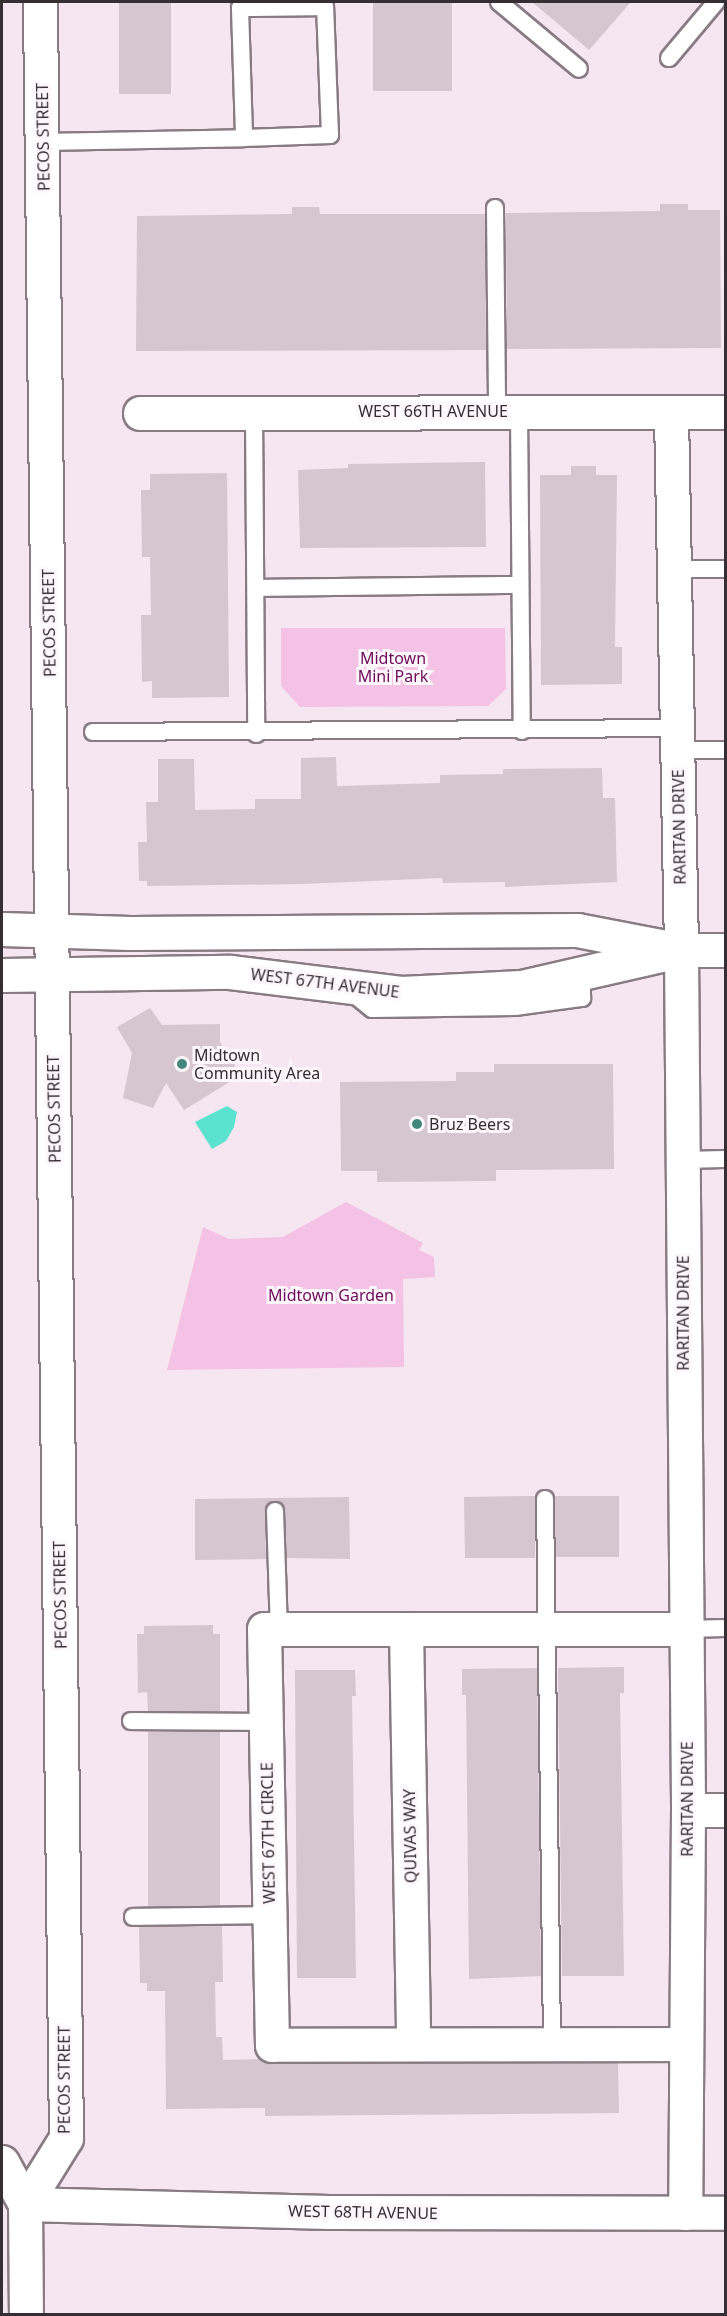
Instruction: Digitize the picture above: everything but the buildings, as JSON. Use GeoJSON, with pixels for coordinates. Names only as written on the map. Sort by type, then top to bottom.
{"type":"FeatureCollection","features":[{"type":"Feature","properties":{"kind":"street","name":"PECOS STREET"},"geometry":{"type":"LineString","coordinates":[[13,2204],[66,2138],[40,2]]}},
{"type":"Feature","properties":{"kind":"street","name":"WEST 66TH AVENUE"},"geometry":{"type":"LineString","coordinates":[[140,413],[254,410],[726,412]]}},
{"type":"Feature","properties":{"kind":"street","name":"RARITAN DRIVE"},"geometry":{"type":"LineString","coordinates":[[670,413],[681,950],[688,1810],[685,2213]]}},
{"type":"Feature","properties":{"kind":"street","name":"WEST 67TH AVENUE"},"geometry":{"type":"LineString","coordinates":[[2,929],[53,931],[577,930],[681,950],[726,950]]}},
{"type":"Feature","properties":{"kind":"street","name":"WEST 67TH AVENUE"},"geometry":{"type":"LineString","coordinates":[[2,975],[230,972],[401,993],[521,987],[681,950]]}},
{"type":"Feature","properties":{"kind":"street","name":"WEST 67TH CIRCLE"},"geometry":{"type":"LineString","coordinates":[[279,1629],[264,1629],[273,2045],[413,2042],[686,2044]]}},
{"type":"Feature","properties":{"kind":"street"},"geometry":{"type":"LineString","coordinates":[[279,1629],[686,1629]]}},
{"type":"Feature","properties":{"kind":"street","name":"QUIVAS WAY"},"geometry":{"type":"LineString","coordinates":[[406,1629],[413,2042]]}},
{"type":"Feature","properties":{"kind":"street"},"geometry":{"type":"LineString","coordinates":[[688,1810],[726,1810]]}},
{"type":"Feature","properties":{"kind":"street"},"geometry":{"type":"LineString","coordinates":[[2,2162],[13,2204],[26,2314]]}},
{"type":"Feature","properties":{"kind":"street","name":"WEST 68TH AVENUE"},"geometry":{"type":"LineString","coordinates":[[13,2204],[329,2212],[726,2213]]}},
{"type":"Feature","properties":{"kind":"lane"},"geometry":{"type":"LineString","coordinates":[[499,2],[579,69]]}},
{"type":"Feature","properties":{"kind":"lane"},"geometry":{"type":"LineString","coordinates":[[669,58],[716,2]]}},
{"type":"Feature","properties":{"kind":"lane"},"geometry":{"type":"LineString","coordinates":[[43,142],[244,138],[330,135],[325,7],[240,8],[244,138]]}},
{"type":"Feature","properties":{"kind":"lane"},"geometry":{"type":"LineString","coordinates":[[495,208],[520,585],[522,732]]}},
{"type":"Feature","properties":{"kind":"lane"},"geometry":{"type":"LineString","coordinates":[[254,410],[257,588],[256,734]]}},
{"type":"Feature","properties":{"kind":"lane"},"geometry":{"type":"LineString","coordinates":[[673,569],[726,569]]}},
{"type":"Feature","properties":{"kind":"lane"},"geometry":{"type":"LineString","coordinates":[[257,588],[520,585]]}},
{"type":"Feature","properties":{"kind":"lane"},"geometry":{"type":"LineString","coordinates":[[93,732],[256,734],[522,732],[677,739],[726,750]]}},
{"type":"Feature","properties":{"kind":"lane"},"geometry":{"type":"LineString","coordinates":[[682,1160],[726,1160]]}},
{"type":"Feature","properties":{"kind":"lane"},"geometry":{"type":"LineString","coordinates":[[545,1499],[552,2043]]}},
{"type":"Feature","properties":{"kind":"lane"},"geometry":{"type":"LineString","coordinates":[[275,1510],[279,1629]]}},
{"type":"Feature","properties":{"kind":"lane"},"geometry":{"type":"LineString","coordinates":[[686,1629],[726,1628]]}},
{"type":"Feature","properties":{"kind":"lane"},"geometry":{"type":"LineString","coordinates":[[131,1721],[266,1722]]}},
{"type":"Feature","properties":{"kind":"lane"},"geometry":{"type":"LineString","coordinates":[[133,1917],[269,1915]]}},
{"type":"Feature","properties":{"kind":"green space","name":"Midtown Mini Park"},"geometry":{"type":"Polygon","coordinates":[[[281,628],[505,628],[506,689],[488,706],[300,707],[281,686],[281,628]]]}},
{"type":"Feature","properties":{"kind":"green space","name":"Midtown Garden"},"geometry":{"type":"Polygon","coordinates":[[[346,1202],[423,1243],[419,1250],[434,1257],[435,1277],[403,1279],[404,1367],[167,1370],[203,1227],[229,1239],[283,1237],[346,1202]]]}},
{"type":"Feature","properties":{"kind":"shaded area"},"geometry":{"type":"Polygon","coordinates":[[[227,1106],[237,1112],[234,1127],[226,1141],[212,1149],[195,1122],[227,1106]]]}},
{"type":"Feature","properties":{"kind":"place","name":"Midtown Community Area"},"geometry":{"type":"Point","coordinates":[182,1064]}},
{"type":"Feature","properties":{"kind":"place","name":"Bruz Beers"},"geometry":{"type":"Point","coordinates":[417,1124]}}]}
